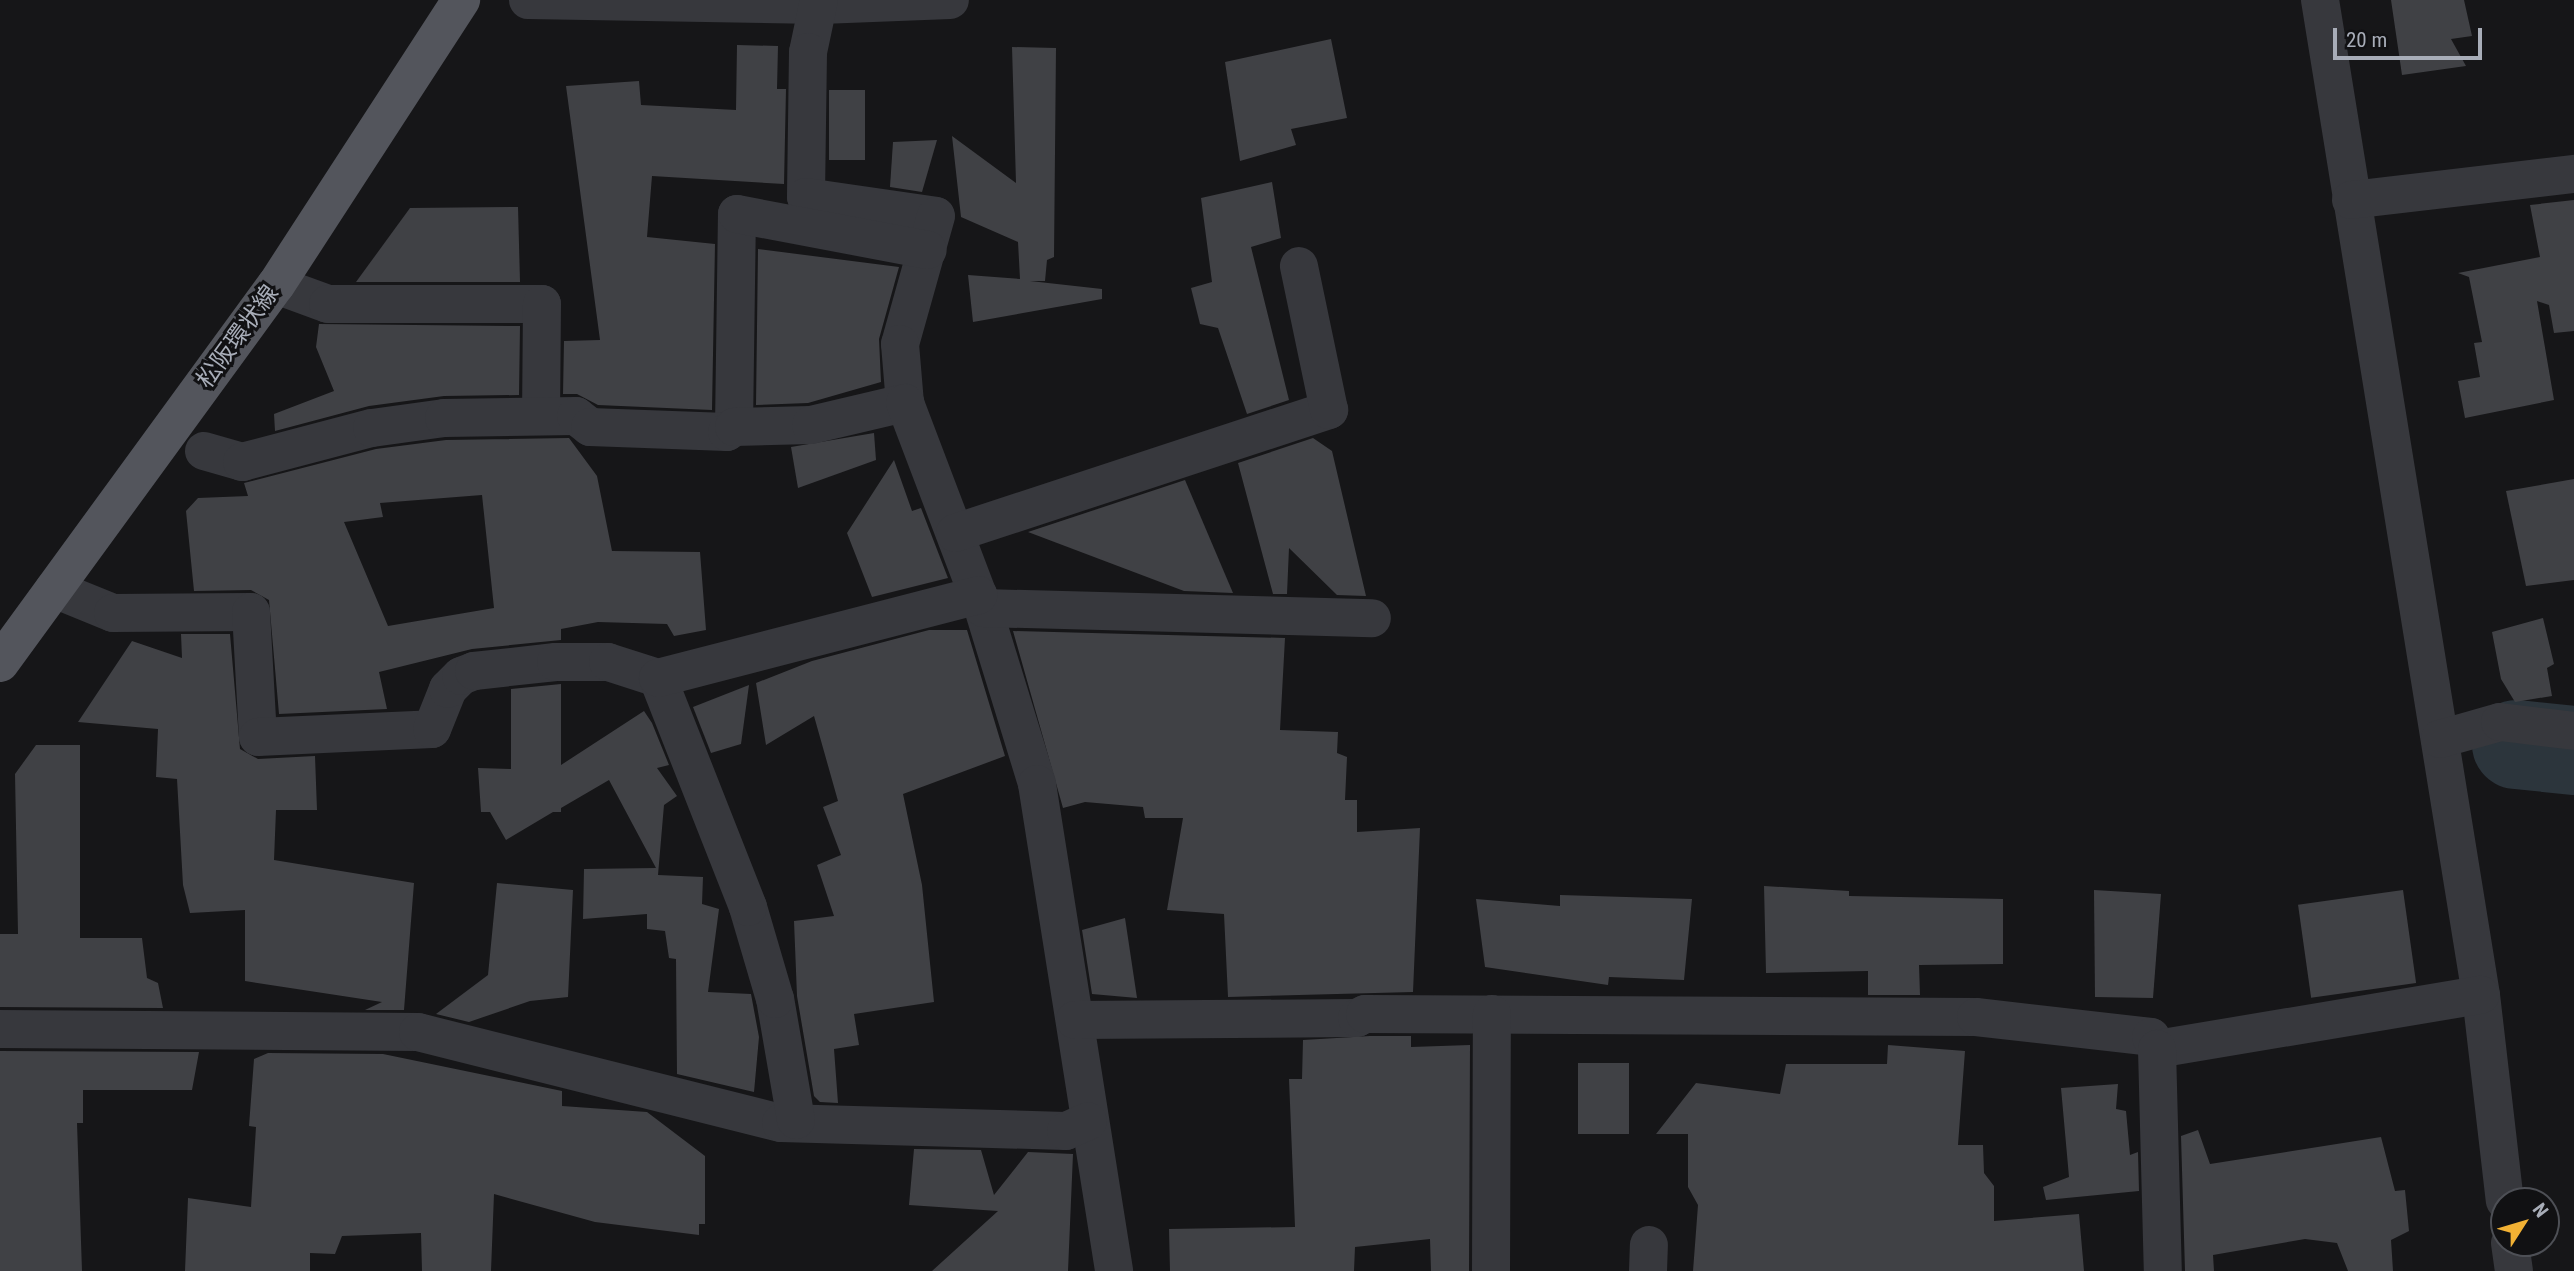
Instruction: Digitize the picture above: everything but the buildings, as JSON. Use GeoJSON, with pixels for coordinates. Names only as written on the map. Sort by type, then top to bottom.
{"type":"FeatureCollection","features":[{"type":"Feature","properties":{"kind":"main road","name":"松阪環状線"},"geometry":{"type":"LineString","coordinates":[[2,654],[54,589],[276,285],[461,0]]}},
{"type":"Feature","properties":{"kind":"street"},"geometry":{"type":"LineString","coordinates":[[528,0],[820,3],[950,0]]}},
{"type":"Feature","properties":{"kind":"street"},"geometry":{"type":"LineString","coordinates":[[2320,0],[2481,995],[2503,1187]]}},
{"type":"Feature","properties":{"kind":"street"},"geometry":{"type":"LineString","coordinates":[[820,3],[808,52],[806,197],[936,216],[900,344],[905,403],[980,602],[1037,784],[1076,1020],[1088,1121],[1114,1271]]}},
{"type":"Feature","properties":{"kind":"street"},"geometry":{"type":"LineString","coordinates":[[2351,200],[2574,174]]}},
{"type":"Feature","properties":{"kind":"street"},"geometry":{"type":"LineString","coordinates":[[734,427],[737,214],[928,250]]}},
{"type":"Feature","properties":{"kind":"street"},"geometry":{"type":"LineString","coordinates":[[955,533],[1329,410],[1299,266]]}},
{"type":"Feature","properties":{"kind":"street"},"geometry":{"type":"LineString","coordinates":[[276,285],[328,304],[542,304],[541,414]]}},
{"type":"Feature","properties":{"kind":"street"},"geometry":{"type":"LineString","coordinates":[[204,451],[242,462],[372,428],[444,418],[541,414],[576,416],[590,427],[727,432],[734,427],[811,425],[905,403]]}},
{"type":"Feature","properties":{"kind":"street"},"geometry":{"type":"LineString","coordinates":[[54,589],[113,613],[251,612],[258,737],[432,729],[448,689],[461,676],[474,670],[556,662],[608,662],[658,678],[980,602],[1372,618]]}},
{"type":"Feature","properties":{"kind":"street"},"geometry":{"type":"LineString","coordinates":[[658,678],[748,907],[775,999],[796,1120]]}},
{"type":"Feature","properties":{"kind":"street"},"geometry":{"type":"LineString","coordinates":[[2440,739],[2500,722],[2574,731]]}},
{"type":"Feature","properties":{"kind":"street"},"geometry":{"type":"LineString","coordinates":[[2157,1049],[2481,995]]}},
{"type":"Feature","properties":{"kind":"street"},"geometry":{"type":"LineString","coordinates":[[1076,1020],[1492,1014],[1976,1017],[2151,1037],[2157,1049],[2163,1271]]}},
{"type":"Feature","properties":{"kind":"street"},"geometry":{"type":"LineString","coordinates":[[1491,1271],[1492,1014]]}},
{"type":"Feature","properties":{"kind":"street"},"geometry":{"type":"LineString","coordinates":[[0,1029],[418,1032],[781,1123],[796,1120],[1066,1131],[1088,1121]]}},
{"type":"Feature","properties":{"kind":"waterway"},"geometry":{"type":"LineString","coordinates":[[2516,744],[2574,750]]}}]}
